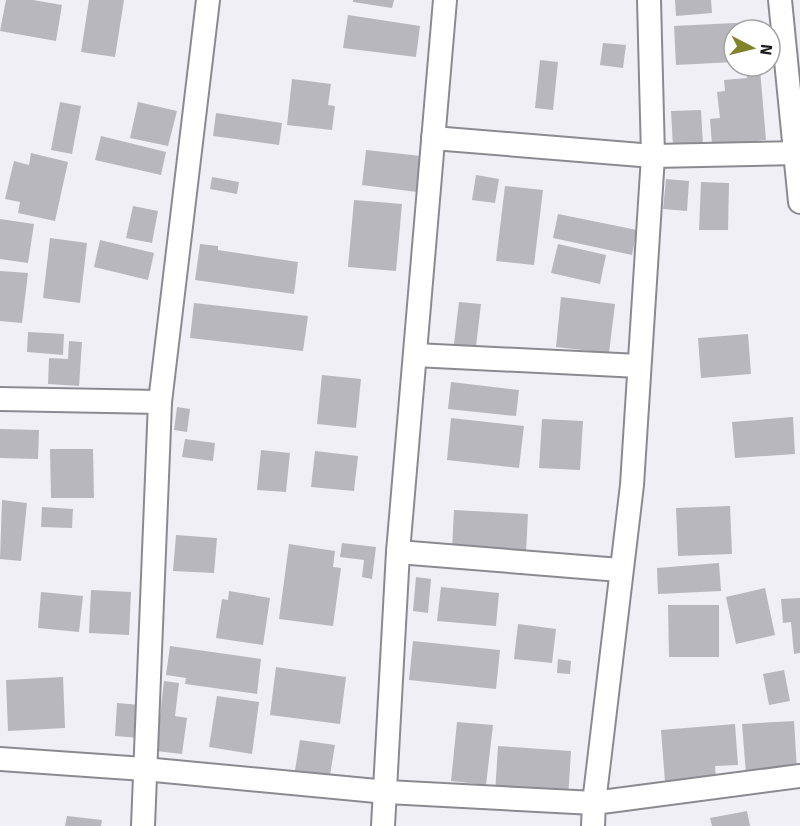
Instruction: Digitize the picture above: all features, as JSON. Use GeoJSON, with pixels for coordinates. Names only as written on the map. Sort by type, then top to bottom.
{"type":"FeatureCollection","features":[{"type":"Feature","properties":{"kind":"street"},"geometry":{"type":"LineString","coordinates":[[143,826],[160,402],[208,0]]}},
{"type":"Feature","properties":{"kind":"street"},"geometry":{"type":"LineString","coordinates":[[383,826],[387,792],[398,552],[445,0]]}},
{"type":"Feature","properties":{"kind":"street"},"geometry":{"type":"LineString","coordinates":[[593,826],[620,570],[632,484],[653,156],[649,0]]}},
{"type":"Feature","properties":{"kind":"street"},"geometry":{"type":"LineString","coordinates":[[780,0],[798,154],[800,202]]}},
{"type":"Feature","properties":{"kind":"street"},"geometry":{"type":"LineString","coordinates":[[433,138],[653,156],[798,154]]}},
{"type":"Feature","properties":{"kind":"street"},"geometry":{"type":"LineString","coordinates":[[415,355],[639,366]]}},
{"type":"Feature","properties":{"kind":"street"},"geometry":{"type":"LineString","coordinates":[[0,399],[160,402]]}},
{"type":"Feature","properties":{"kind":"street"},"geometry":{"type":"LineString","coordinates":[[398,552],[620,570]]}},
{"type":"Feature","properties":{"kind":"street"},"geometry":{"type":"LineString","coordinates":[[0,759],[144,769],[387,792],[594,803],[800,776]]}},
{"type":"Feature","properties":{"kind":"building"},"geometry":{"type":"Polygon","coordinates":[[[6,0],[33,0],[62,5],[56,41],[0,31],[6,0]]]}},
{"type":"Feature","properties":{"kind":"building"},"geometry":{"type":"Polygon","coordinates":[[[89,0],[124,0],[115,57],[81,52],[89,0]]]}},
{"type":"Feature","properties":{"kind":"building"},"geometry":{"type":"Polygon","coordinates":[[[353,0],[394,0],[392,8],[353,2],[353,0]]]}},
{"type":"Feature","properties":{"kind":"building"},"geometry":{"type":"Polygon","coordinates":[[[675,0],[711,0],[712,13],[676,16],[675,0]]]}},
{"type":"Feature","properties":{"kind":"building"},"geometry":{"type":"Polygon","coordinates":[[[348,15],[420,26],[416,57],[343,48],[348,15]]]}},
{"type":"Feature","properties":{"kind":"building"},"geometry":{"type":"Polygon","coordinates":[[[722,24],[722,63],[676,65],[674,26],[722,24]]]}},
{"type":"Feature","properties":{"kind":"building"},"geometry":{"type":"Polygon","coordinates":[[[603,43],[626,45],[623,68],[600,65],[603,43]]]}},
{"type":"Feature","properties":{"kind":"building"},"geometry":{"type":"Polygon","coordinates":[[[540,60],[558,62],[553,110],[535,108],[540,60]]]}},
{"type":"Feature","properties":{"kind":"building"},"geometry":{"type":"Polygon","coordinates":[[[761,78],[766,140],[712,145],[710,119],[720,118],[717,92],[725,91],[724,80],[761,78]]]}},
{"type":"Feature","properties":{"kind":"building"},"geometry":{"type":"Polygon","coordinates":[[[292,79],[331,84],[328,105],[335,106],[332,130],[287,125],[292,79]]]}},
{"type":"Feature","properties":{"kind":"building"},"geometry":{"type":"Polygon","coordinates":[[[60,102],[81,106],[72,154],[51,150],[60,102]]]}},
{"type":"Feature","properties":{"kind":"building"},"geometry":{"type":"Polygon","coordinates":[[[138,102],[177,111],[168,146],[130,138],[138,102]]]}},
{"type":"Feature","properties":{"kind":"building"},"geometry":{"type":"Polygon","coordinates":[[[701,110],[703,145],[673,147],[671,111],[701,110]]]}},
{"type":"Feature","properties":{"kind":"building"},"geometry":{"type":"Polygon","coordinates":[[[216,113],[282,123],[279,145],[213,136],[216,113]]]}},
{"type":"Feature","properties":{"kind":"building"},"geometry":{"type":"Polygon","coordinates":[[[101,136],[166,152],[161,175],[95,160],[101,136]]]}},
{"type":"Feature","properties":{"kind":"building"},"geometry":{"type":"Polygon","coordinates":[[[366,150],[421,156],[417,192],[362,185],[366,150]]]}},
{"type":"Feature","properties":{"kind":"building"},"geometry":{"type":"Polygon","coordinates":[[[31,153],[68,162],[55,221],[18,213],[20,202],[5,199],[14,161],[29,165],[31,153]]]}},
{"type":"Feature","properties":{"kind":"building"},"geometry":{"type":"Polygon","coordinates":[[[476,175],[499,179],[495,203],[472,200],[476,175]]]}},
{"type":"Feature","properties":{"kind":"building"},"geometry":{"type":"Polygon","coordinates":[[[212,177],[239,182],[237,194],[210,189],[212,177]]]}},
{"type":"Feature","properties":{"kind":"building"},"geometry":{"type":"Polygon","coordinates":[[[666,179],[689,181],[687,211],[663,209],[666,179]]]}},
{"type":"Feature","properties":{"kind":"building"},"geometry":{"type":"Polygon","coordinates":[[[701,182],[729,183],[728,230],[699,230],[701,182]]]}},
{"type":"Feature","properties":{"kind":"building"},"geometry":{"type":"Polygon","coordinates":[[[505,186],[543,190],[534,265],[496,261],[505,186]]]}},
{"type":"Feature","properties":{"kind":"building"},"geometry":{"type":"Polygon","coordinates":[[[354,200],[402,204],[396,271],[348,267],[354,200]]]}},
{"type":"Feature","properties":{"kind":"building"},"geometry":{"type":"Polygon","coordinates":[[[133,206],[158,211],[152,243],[126,238],[133,206]]]}},
{"type":"Feature","properties":{"kind":"building"},"geometry":{"type":"Polygon","coordinates":[[[558,214],[637,230],[632,255],[553,238],[558,214]]]}},
{"type":"Feature","properties":{"kind":"building"},"geometry":{"type":"Polygon","coordinates":[[[0,219],[34,224],[28,263],[0,259],[0,219]]]}},
{"type":"Feature","properties":{"kind":"building"},"geometry":{"type":"Polygon","coordinates":[[[50,238],[87,243],[80,303],[43,298],[50,238]]]}},
{"type":"Feature","properties":{"kind":"building"},"geometry":{"type":"Polygon","coordinates":[[[100,240],[154,253],[148,280],[94,267],[100,240]]]}},
{"type":"Feature","properties":{"kind":"building"},"geometry":{"type":"Polygon","coordinates":[[[200,244],[218,246],[218,250],[298,262],[294,294],[195,280],[200,244]]]}},
{"type":"Feature","properties":{"kind":"building"},"geometry":{"type":"Polygon","coordinates":[[[558,244],[606,255],[600,284],[551,273],[558,244]]]}},
{"type":"Feature","properties":{"kind":"building"},"geometry":{"type":"Polygon","coordinates":[[[0,271],[28,273],[22,323],[0,321],[0,271]]]}},
{"type":"Feature","properties":{"kind":"building"},"geometry":{"type":"Polygon","coordinates":[[[561,297],[615,304],[609,353],[556,347],[561,297]]]}},
{"type":"Feature","properties":{"kind":"building"},"geometry":{"type":"Polygon","coordinates":[[[459,302],[481,304],[475,355],[453,352],[459,302]]]}},
{"type":"Feature","properties":{"kind":"building"},"geometry":{"type":"Polygon","coordinates":[[[194,303],[308,316],[303,351],[190,338],[194,303]]]}},
{"type":"Feature","properties":{"kind":"building"},"geometry":{"type":"Polygon","coordinates":[[[28,332],[64,334],[63,355],[27,352],[28,332]]]}},
{"type":"Feature","properties":{"kind":"building"},"geometry":{"type":"Polygon","coordinates":[[[748,334],[751,374],[701,378],[698,338],[748,334]]]}},
{"type":"Feature","properties":{"kind":"building"},"geometry":{"type":"Polygon","coordinates":[[[69,341],[82,342],[79,386],[48,384],[49,358],[68,359],[69,341]]]}},
{"type":"Feature","properties":{"kind":"building"},"geometry":{"type":"Polygon","coordinates":[[[322,375],[361,379],[356,428],[317,424],[322,375]]]}},
{"type":"Feature","properties":{"kind":"building"},"geometry":{"type":"Polygon","coordinates":[[[451,382],[519,390],[516,416],[448,409],[451,382]]]}},
{"type":"Feature","properties":{"kind":"building"},"geometry":{"type":"Polygon","coordinates":[[[177,407],[190,409],[187,432],[174,430],[177,407]]]}},
{"type":"Feature","properties":{"kind":"building"},"geometry":{"type":"Polygon","coordinates":[[[793,417],[795,454],[735,458],[732,422],[793,417]]]}},
{"type":"Feature","properties":{"kind":"building"},"geometry":{"type":"Polygon","coordinates":[[[451,418],[524,426],[519,468],[447,460],[451,418]]]}},
{"type":"Feature","properties":{"kind":"building"},"geometry":{"type":"Polygon","coordinates":[[[542,419],[583,421],[580,470],[539,468],[542,419]]]}},
{"type":"Feature","properties":{"kind":"building"},"geometry":{"type":"Polygon","coordinates":[[[0,429],[39,430],[38,459],[0,458],[0,429]]]}},
{"type":"Feature","properties":{"kind":"building"},"geometry":{"type":"Polygon","coordinates":[[[185,439],[215,443],[213,461],[182,457],[185,439]]]}},
{"type":"Feature","properties":{"kind":"building"},"geometry":{"type":"Polygon","coordinates":[[[50,449],[93,449],[94,498],[51,498],[50,449]]]}},
{"type":"Feature","properties":{"kind":"building"},"geometry":{"type":"Polygon","coordinates":[[[261,450],[290,453],[286,492],[257,490],[261,450]]]}},
{"type":"Feature","properties":{"kind":"building"},"geometry":{"type":"Polygon","coordinates":[[[315,451],[358,456],[354,491],[311,487],[315,451]]]}},
{"type":"Feature","properties":{"kind":"building"},"geometry":{"type":"Polygon","coordinates":[[[2,500],[27,503],[21,561],[0,559],[2,500]]]}},
{"type":"Feature","properties":{"kind":"building"},"geometry":{"type":"Polygon","coordinates":[[[730,506],[732,554],[678,556],[676,508],[730,506]]]}},
{"type":"Feature","properties":{"kind":"building"},"geometry":{"type":"Polygon","coordinates":[[[42,507],[73,509],[72,528],[41,527],[42,507]]]}},
{"type":"Feature","properties":{"kind":"building"},"geometry":{"type":"Polygon","coordinates":[[[454,510],[528,514],[526,552],[452,549],[454,510]]]}},
{"type":"Feature","properties":{"kind":"building"},"geometry":{"type":"Polygon","coordinates":[[[176,535],[217,538],[214,573],[173,571],[176,535]]]}},
{"type":"Feature","properties":{"kind":"building"},"geometry":{"type":"Polygon","coordinates":[[[342,543],[376,547],[372,579],[362,577],[364,560],[340,557],[342,543]]]}},
{"type":"Feature","properties":{"kind":"building"},"geometry":{"type":"Polygon","coordinates":[[[289,544],[335,551],[333,567],[341,568],[333,626],[279,619],[289,544]]]}},
{"type":"Feature","properties":{"kind":"building"},"geometry":{"type":"Polygon","coordinates":[[[719,563],[721,591],[658,594],[657,568],[719,563]]]}},
{"type":"Feature","properties":{"kind":"building"},"geometry":{"type":"Polygon","coordinates":[[[416,577],[431,579],[428,613],[413,611],[416,577]]]}},
{"type":"Feature","properties":{"kind":"building"},"geometry":{"type":"Polygon","coordinates":[[[441,587],[499,593],[496,626],[437,621],[441,587]]]}},
{"type":"Feature","properties":{"kind":"building"},"geometry":{"type":"Polygon","coordinates":[[[765,588],[775,635],[736,644],[726,597],[765,588]]]}},
{"type":"Feature","properties":{"kind":"building"},"geometry":{"type":"Polygon","coordinates":[[[91,590],[131,592],[129,635],[89,633],[91,590]]]}},
{"type":"Feature","properties":{"kind":"building"},"geometry":{"type":"Polygon","coordinates":[[[229,591],[270,598],[263,645],[216,638],[222,599],[228,600],[229,591]]]}},
{"type":"Feature","properties":{"kind":"building"},"geometry":{"type":"Polygon","coordinates":[[[41,592],[83,596],[79,632],[38,628],[41,592]]]}},
{"type":"Feature","properties":{"kind":"building"},"geometry":{"type":"Polygon","coordinates":[[[800,598],[800,653],[794,654],[791,622],[783,623],[781,599],[800,598]]]}},
{"type":"Feature","properties":{"kind":"building"},"geometry":{"type":"Polygon","coordinates":[[[668,605],[719,605],[719,657],[669,657],[668,605]]]}},
{"type":"Feature","properties":{"kind":"building"},"geometry":{"type":"Polygon","coordinates":[[[518,624],[556,629],[552,663],[514,659],[518,624]]]}},
{"type":"Feature","properties":{"kind":"building"},"geometry":{"type":"Polygon","coordinates":[[[413,641],[500,650],[496,689],[409,680],[413,641]]]}},
{"type":"Feature","properties":{"kind":"building"},"geometry":{"type":"Polygon","coordinates":[[[170,646],[261,659],[257,694],[185,684],[186,678],[166,675],[170,646]]]}},
{"type":"Feature","properties":{"kind":"building"},"geometry":{"type":"Polygon","coordinates":[[[558,659],[571,661],[570,674],[557,673],[558,659]]]}},
{"type":"Feature","properties":{"kind":"building"},"geometry":{"type":"Polygon","coordinates":[[[276,667],[346,677],[340,724],[270,715],[276,667]]]}},
{"type":"Feature","properties":{"kind":"building"},"geometry":{"type":"Polygon","coordinates":[[[784,670],[790,701],[769,705],[763,674],[784,670]]]}},
{"type":"Feature","properties":{"kind":"building"},"geometry":{"type":"Polygon","coordinates":[[[63,677],[65,728],[8,731],[6,680],[63,677]]]}},
{"type":"Feature","properties":{"kind":"building"},"geometry":{"type":"Polygon","coordinates":[[[164,681],[179,683],[175,716],[187,718],[182,754],[156,751],[164,681]]]}},
{"type":"Feature","properties":{"kind":"building"},"geometry":{"type":"Polygon","coordinates":[[[217,696],[259,702],[252,754],[209,747],[217,696]]]}},
{"type":"Feature","properties":{"kind":"building"},"geometry":{"type":"Polygon","coordinates":[[[117,703],[141,705],[140,738],[115,736],[117,703]]]}},
{"type":"Feature","properties":{"kind":"building"},"geometry":{"type":"Polygon","coordinates":[[[794,721],[797,770],[746,774],[742,724],[794,721]]]}},
{"type":"Feature","properties":{"kind":"building"},"geometry":{"type":"Polygon","coordinates":[[[457,722],[493,725],[486,785],[451,781],[457,722]]]}},
{"type":"Feature","properties":{"kind":"building"},"geometry":{"type":"Polygon","coordinates":[[[735,724],[738,765],[715,766],[716,778],[665,782],[661,730],[735,724]]]}},
{"type":"Feature","properties":{"kind":"building"},"geometry":{"type":"Polygon","coordinates":[[[300,740],[335,745],[329,781],[294,776],[300,740]]]}},
{"type":"Feature","properties":{"kind":"building"},"geometry":{"type":"Polygon","coordinates":[[[498,746],[571,751],[568,798],[495,794],[498,746]]]}},
{"type":"Feature","properties":{"kind":"building"},"geometry":{"type":"Polygon","coordinates":[[[747,811],[750,826],[712,826],[710,818],[747,811]]]}},
{"type":"Feature","properties":{"kind":"building"},"geometry":{"type":"Polygon","coordinates":[[[67,816],[102,820],[101,826],[65,826],[67,816]]]}}]}
